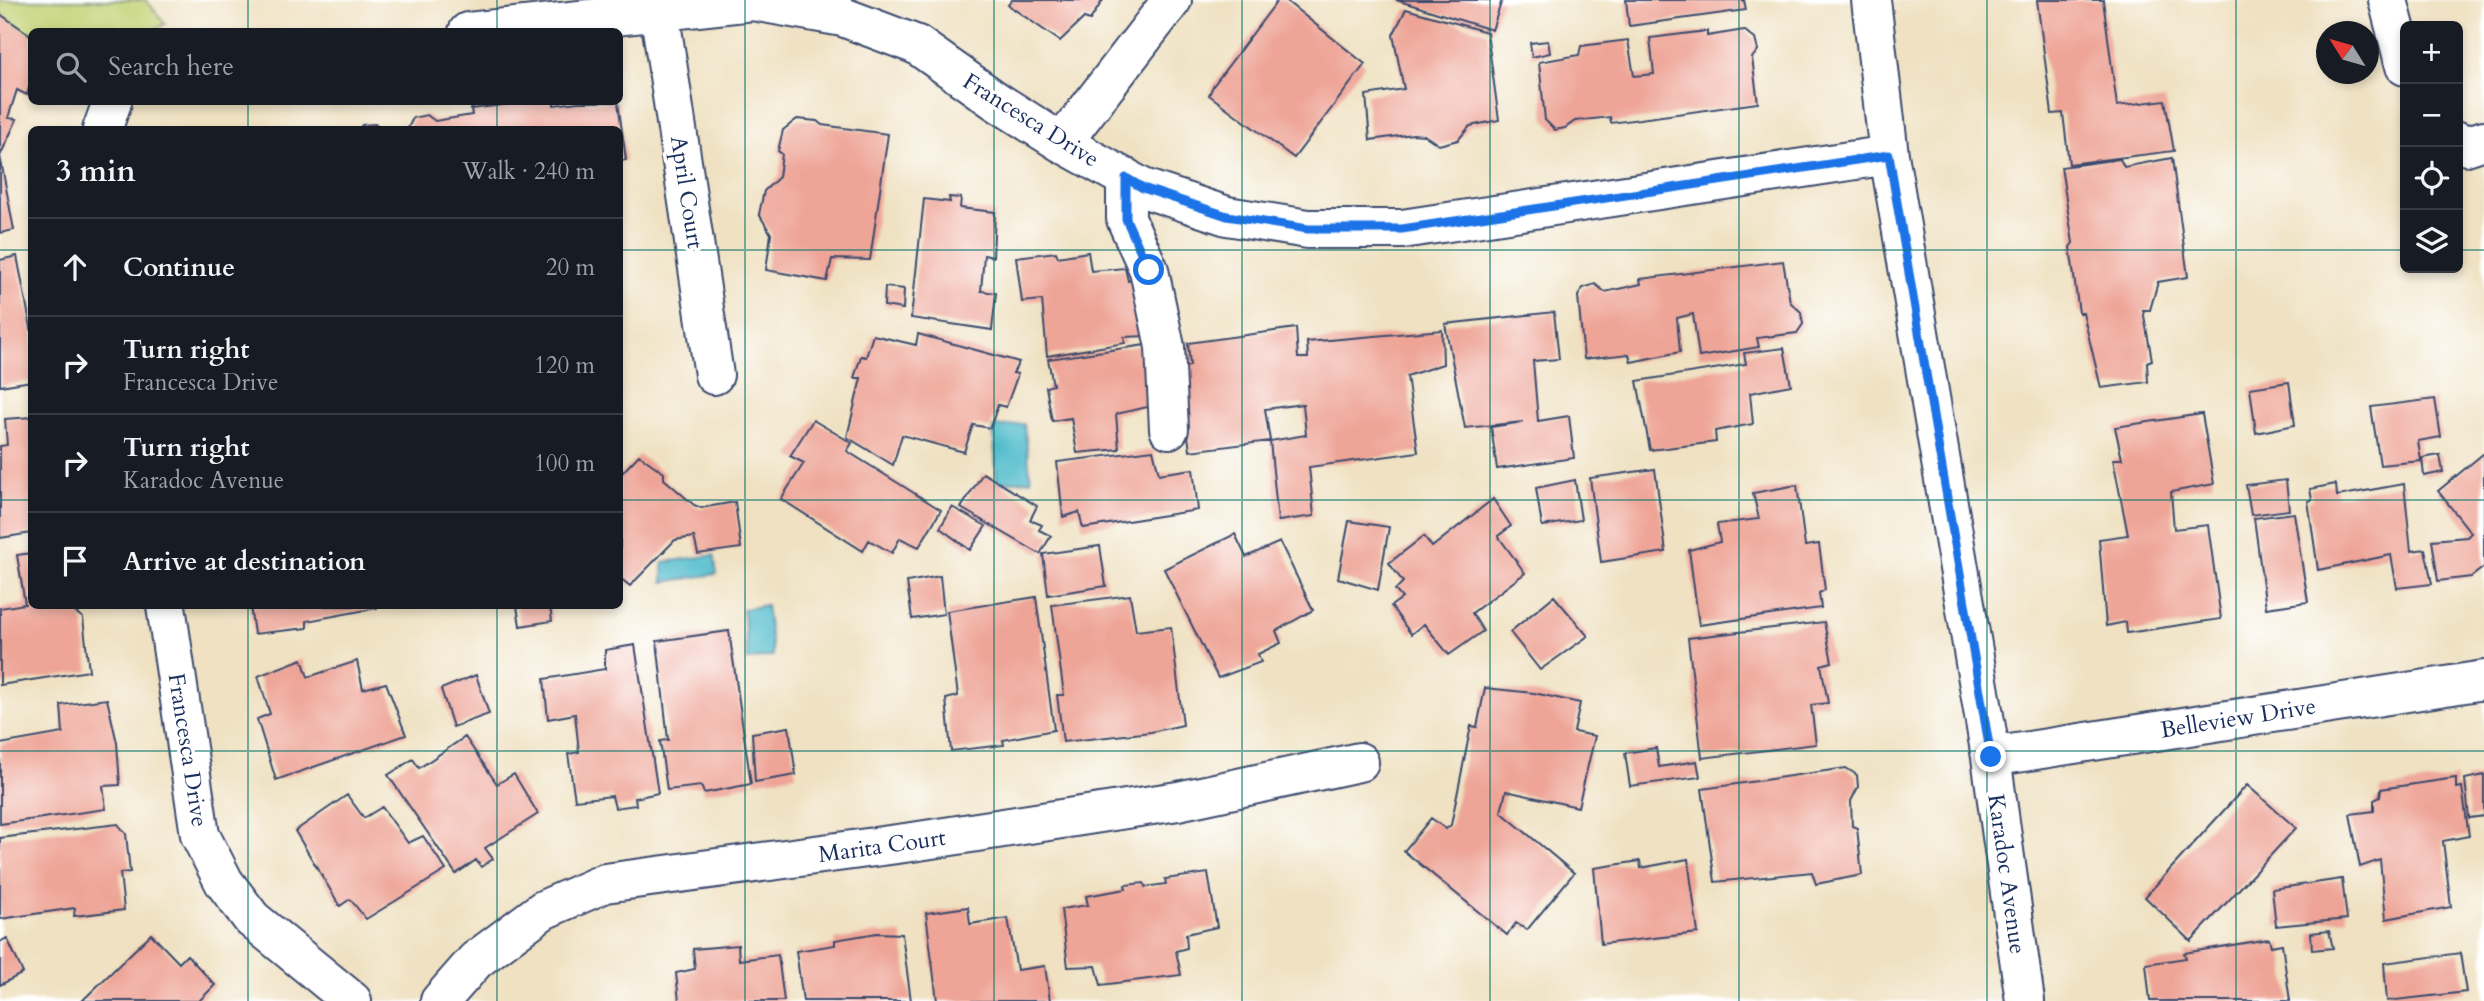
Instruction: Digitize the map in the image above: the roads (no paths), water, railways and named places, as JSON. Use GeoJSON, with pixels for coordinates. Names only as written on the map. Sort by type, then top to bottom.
{"type":"FeatureCollection","features":[{"type":"Feature","properties":{"kind":"street"},"geometry":{"type":"LineString","coordinates":[[1062,143],[1172,0]]}},
{"type":"Feature","properties":{"kind":"street","name":"Karadoc Avenue"},"geometry":{"type":"LineString","coordinates":[[1871,0],[1889,155],[1991,757],[2025,1001]]}},
{"type":"Feature","properties":{"kind":"street"},"geometry":{"type":"LineString","coordinates":[[2388,0],[2400,47]]}},
{"type":"Feature","properties":{"kind":"street","name":"Francesca Drive"},"geometry":{"type":"LineString","coordinates":[[501,28],[753,1],[843,17],[916,45],[1062,143],[1143,188],[1227,216],[1308,229],[1402,229],[1889,155]]}},
{"type":"Feature","properties":{"kind":"street","name":"April Court"},"geometry":{"type":"LineString","coordinates":[[659,9],[714,375]]}},
{"type":"Feature","properties":{"kind":"street"},"geometry":{"type":"LineString","coordinates":[[104,126],[111,105]]}},
{"type":"Feature","properties":{"kind":"street"},"geometry":{"type":"LineString","coordinates":[[2463,144],[2466,146],[2484,140]]}},
{"type":"Feature","properties":{"kind":"street"},"geometry":{"type":"LineString","coordinates":[[1126,178],[1126,219],[1149,270],[1165,347],[1169,429]]}},
{"type":"Feature","properties":{"kind":"street","name":"Francesca Drive"},"geometry":{"type":"LineString","coordinates":[[166,609],[200,835],[224,882],[252,919],[352,1001]]}},
{"type":"Feature","properties":{"kind":"street","name":"Belleview Drive"},"geometry":{"type":"LineString","coordinates":[[1991,757],[2484,680]]}},
{"type":"Feature","properties":{"kind":"street","name":"Marita Court"},"geometry":{"type":"LineString","coordinates":[[440,1001],[476,960],[543,910],[606,883],[912,842],[1178,802],[1359,762]]}},
{"type":"Feature","properties":{"kind":"water"},"geometry":{"type":"Polygon","coordinates":[[[1024,424],[1031,480],[997,482],[993,427],[1024,424]]]}},
{"type":"Feature","properties":{"kind":"water"},"geometry":{"type":"Polygon","coordinates":[[[714,555],[717,574],[663,582],[663,562],[714,555]]]}},
{"type":"Feature","properties":{"kind":"water"},"geometry":{"type":"Polygon","coordinates":[[[766,605],[773,656],[748,660],[743,609],[766,605]]]}}]}
